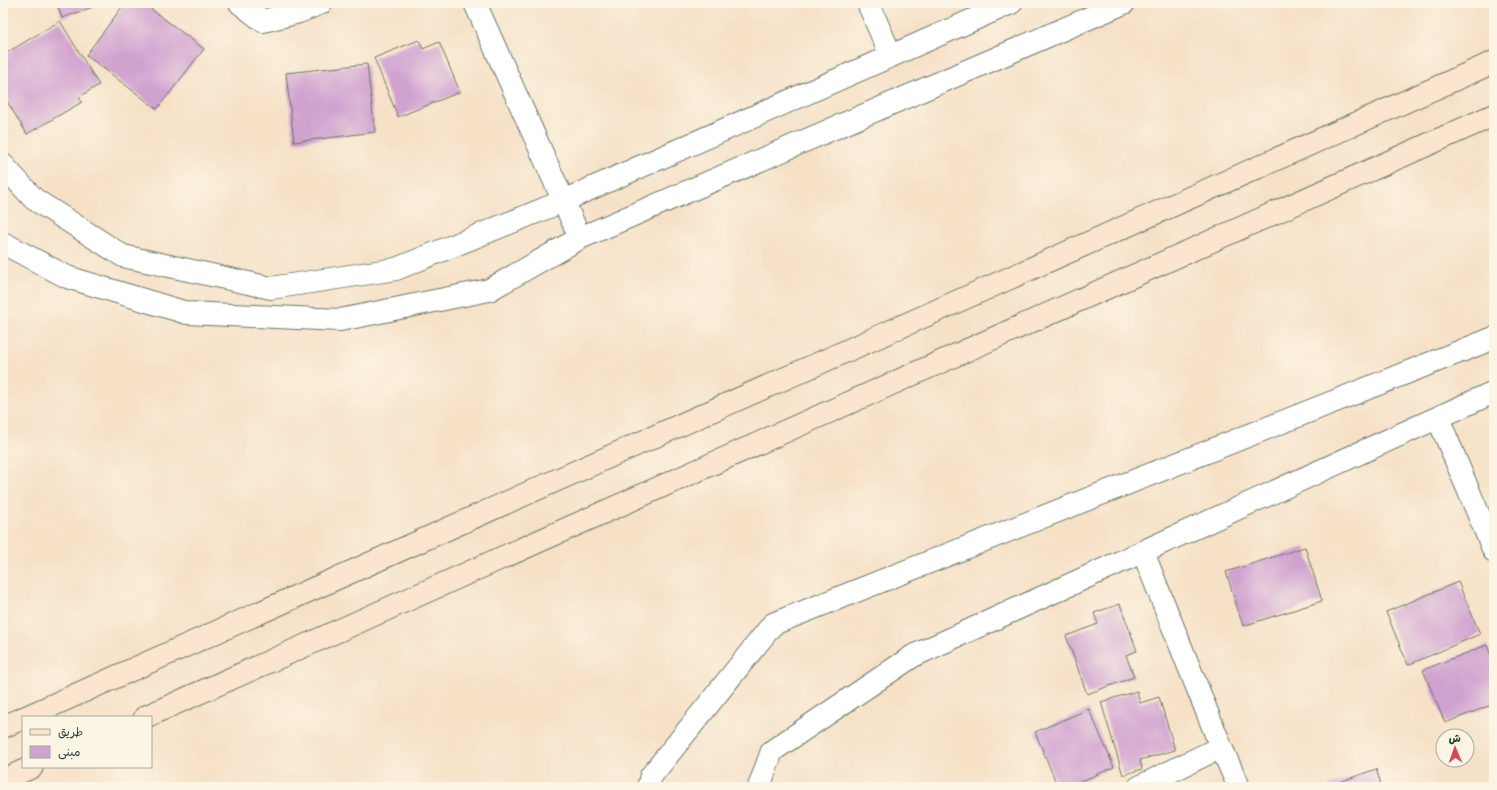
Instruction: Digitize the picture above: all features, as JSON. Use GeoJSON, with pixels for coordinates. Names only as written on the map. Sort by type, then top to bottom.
{"type":"FeatureCollection","features":[{"type":"Feature","properties":{"kind":"main road"},"geometry":{"type":"LineString","coordinates":[[28,716],[1494,62]]}},
{"type":"Feature","properties":{"kind":"main road"},"geometry":{"type":"LineString","coordinates":[[146,716],[1494,115]]}},
{"type":"Feature","properties":{"kind":"main road"},"geometry":{"type":"LineString","coordinates":[[3,727],[22,718]]}},
{"type":"Feature","properties":{"kind":"main road"},"geometry":{"type":"LineString","coordinates":[[3,780],[30,768]]}},
{"type":"Feature","properties":{"kind":"street"},"geometry":{"type":"LineString","coordinates":[[240,3],[263,21],[299,12],[321,3]]}},
{"type":"Feature","properties":{"kind":"street"},"geometry":{"type":"LineString","coordinates":[[475,3],[580,238]]}},
{"type":"Feature","properties":{"kind":"street"},"geometry":{"type":"LineString","coordinates":[[868,3],[891,56]]}},
{"type":"Feature","properties":{"kind":"street"},"geometry":{"type":"LineString","coordinates":[[3,165],[34,198],[123,256],[271,288],[396,269],[564,201],[1011,3]]}},
{"type":"Feature","properties":{"kind":"street"},"geometry":{"type":"LineString","coordinates":[[3,243],[67,277],[186,313],[340,320],[489,290],[580,238],[1124,3]]}},
{"type":"Feature","properties":{"kind":"street"},"geometry":{"type":"LineString","coordinates":[[648,787],[652,776],[773,624],[1494,338]]}},
{"type":"Feature","properties":{"kind":"street"},"geometry":{"type":"LineString","coordinates":[[759,787],[772,751],[913,656],[1494,392]]}},
{"type":"Feature","properties":{"kind":"street"},"geometry":{"type":"LineString","coordinates":[[1438,418],[1494,551]]}},
{"type":"Feature","properties":{"kind":"street"},"geometry":{"type":"LineString","coordinates":[[1143,552],[1221,747],[1239,787]]}},
{"type":"Feature","properties":{"kind":"street"},"geometry":{"type":"LineString","coordinates":[[1139,787],[1221,747]]}},
{"type":"Feature","properties":{"kind":"building"},"geometry":{"type":"Polygon","coordinates":[[[57,3],[104,3],[62,18],[57,3]]]}},
{"type":"Feature","properties":{"kind":"building"},"geometry":{"type":"Polygon","coordinates":[[[125,3],[143,3],[204,49],[157,109],[86,55],[125,3]]]}},
{"type":"Feature","properties":{"kind":"building"},"geometry":{"type":"Polygon","coordinates":[[[60,21],[99,85],[79,97],[82,102],[27,134],[3,95],[3,55],[60,21]]]}},
{"type":"Feature","properties":{"kind":"building"},"geometry":{"type":"Polygon","coordinates":[[[419,40],[423,49],[439,42],[460,92],[398,117],[374,58],[419,40]]]}},
{"type":"Feature","properties":{"kind":"building"},"geometry":{"type":"Polygon","coordinates":[[[367,64],[375,132],[294,142],[286,73],[367,64]]]}},
{"type":"Feature","properties":{"kind":"building"},"geometry":{"type":"Polygon","coordinates":[[[1305,547],[1322,601],[1243,626],[1226,572],[1305,547]]]}},
{"type":"Feature","properties":{"kind":"building"},"geometry":{"type":"Polygon","coordinates":[[[1458,582],[1480,634],[1408,665],[1386,612],[1458,582]]]}},
{"type":"Feature","properties":{"kind":"building"},"geometry":{"type":"Polygon","coordinates":[[[1120,604],[1137,651],[1126,655],[1134,677],[1087,694],[1066,636],[1098,624],[1094,613],[1120,604]]]}},
{"type":"Feature","properties":{"kind":"building"},"geometry":{"type":"Polygon","coordinates":[[[1487,645],[1494,663],[1494,704],[1445,723],[1423,670],[1487,645]]]}},
{"type":"Feature","properties":{"kind":"building"},"geometry":{"type":"Polygon","coordinates":[[[1137,691],[1140,703],[1159,697],[1175,750],[1140,760],[1142,769],[1123,775],[1101,702],[1137,691]]]}},
{"type":"Feature","properties":{"kind":"building"},"geometry":{"type":"Polygon","coordinates":[[[1089,709],[1114,767],[1068,787],[1058,787],[1035,732],[1089,709]]]}},
{"type":"Feature","properties":{"kind":"building"},"geometry":{"type":"Polygon","coordinates":[[[1376,769],[1382,787],[1326,787],[1376,769]]]}}]}
